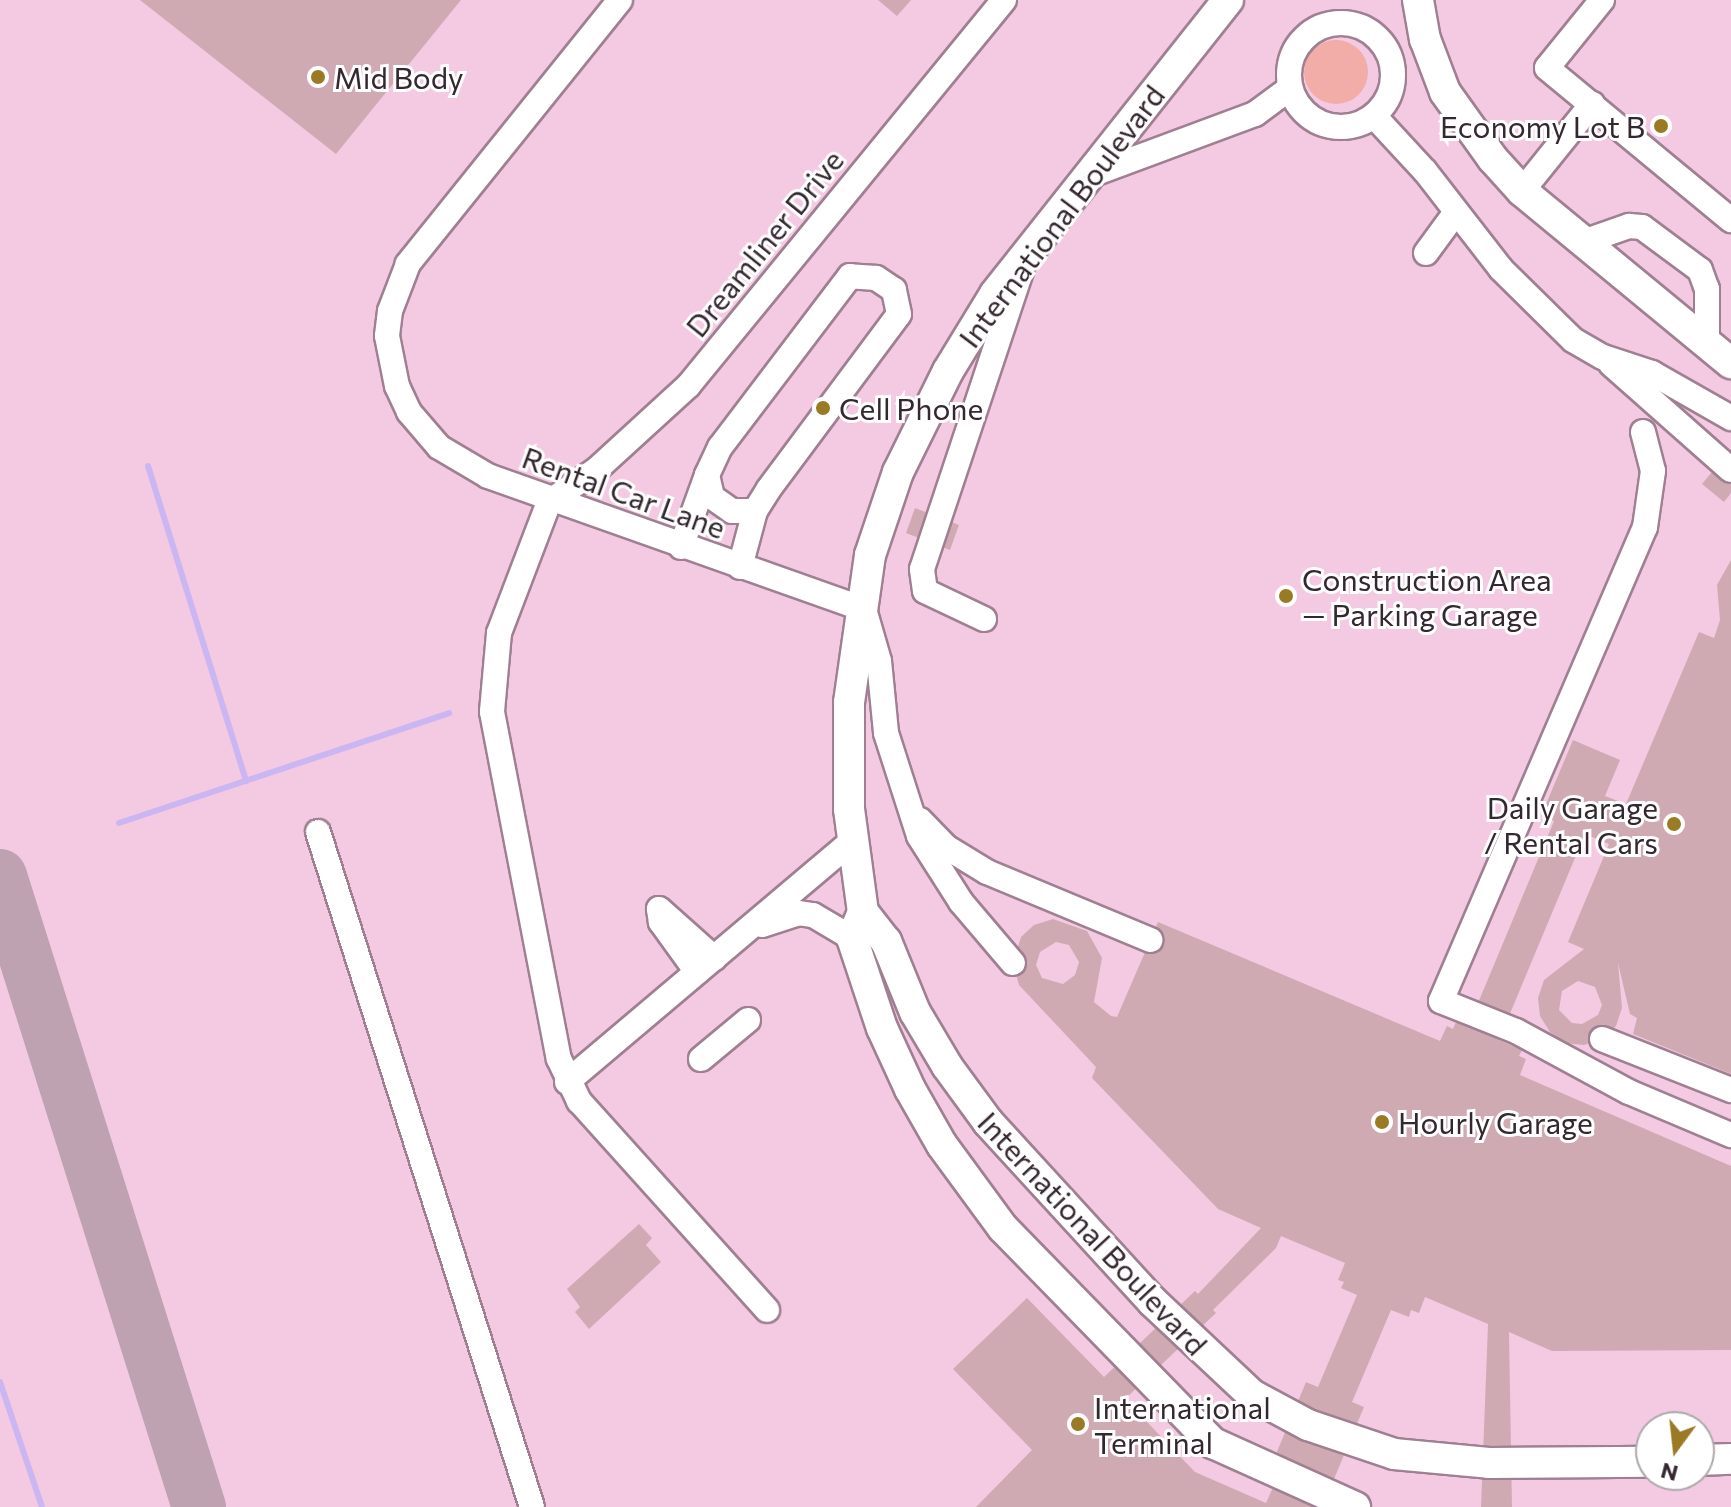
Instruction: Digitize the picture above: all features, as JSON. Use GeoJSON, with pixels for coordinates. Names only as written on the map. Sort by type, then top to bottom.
{"type":"FeatureCollection","features":[{"type":"Feature","properties":{"kind":"main road","name":"International Boulevard"},"geometry":{"type":"LineString","coordinates":[[1228,0],[1029,251],[973,329],[915,433],[880,521],[846,739],[858,925],[882,1028],[910,1089],[942,1145],[1003,1228],[1202,1435],[1258,1468],[1355,1507]]}},
{"type":"Feature","properties":{"kind":"main road"},"geometry":{"type":"LineString","coordinates":[[1418,0],[1425,39],[1445,92],[1522,191],[1731,363]]}},
{"type":"Feature","properties":{"kind":"main road","name":"International Boulevard"},"geometry":{"type":"LineString","coordinates":[[858,925],[886,941],[915,1012],[947,1066],[988,1122],[1170,1320],[1252,1395],[1308,1425],[1394,1454],[1489,1463],[1635,1462]]}},
{"type":"Feature","properties":{"kind":"street","name":"Rental Car Lane"},"geometry":{"type":"LineString","coordinates":[[620,0],[408,264],[390,311],[387,336],[397,386],[409,412],[439,447],[549,502],[864,609]]}},
{"type":"Feature","properties":{"kind":"street","name":"Dreamliner Drive"},"geometry":{"type":"LineString","coordinates":[[549,502],[596,470],[688,386],[1004,0]]}},
{"type":"Feature","properties":{"kind":"street"},"geometry":{"type":"LineString","coordinates":[[1602,0],[1547,68],[1731,220]]}},
{"type":"Feature","properties":{"kind":"street"},"geometry":{"type":"LineString","coordinates":[[1351,10],[1390,55],[1392,88],[1374,116],[1343,128],[1310,117],[1290,88],[1293,53],[1303,38],[1351,10]]}},
{"type":"Feature","properties":{"kind":"street"},"geometry":{"type":"LineString","coordinates":[[1087,176],[1255,114],[1290,88]]}},
{"type":"Feature","properties":{"kind":"street"},"geometry":{"type":"LineString","coordinates":[[1522,191],[1592,104]]}},
{"type":"Feature","properties":{"kind":"street"},"geometry":{"type":"LineString","coordinates":[[1374,116],[1542,313],[1603,357],[1731,470]]}},
{"type":"Feature","properties":{"kind":"street"},"geometry":{"type":"LineString","coordinates":[[1426,253],[1456,212]]}},
{"type":"Feature","properties":{"kind":"street"},"geometry":{"type":"LineString","coordinates":[[1583,242],[1642,227],[1700,270],[1707,289],[1707,344]]}},
{"type":"Feature","properties":{"kind":"street"},"geometry":{"type":"LineString","coordinates":[[984,619],[925,591],[922,569],[990,353],[1029,251]]}},
{"type":"Feature","properties":{"kind":"street"},"geometry":{"type":"LineString","coordinates":[[681,547],[720,447],[850,276],[876,278],[894,290],[899,314],[755,511],[740,567]]}},
{"type":"Feature","properties":{"kind":"street"},"geometry":{"type":"LineString","coordinates":[[1603,357],[1652,373],[1731,418]]}},
{"type":"Feature","properties":{"kind":"street"},"geometry":{"type":"LineString","coordinates":[[1643,432],[1653,471],[1645,527],[1441,1001],[1516,1031],[1629,1092],[1731,1135]]}},
{"type":"Feature","properties":{"kind":"street"},"geometry":{"type":"LineString","coordinates":[[707,475],[712,497],[732,511],[755,511]]}},
{"type":"Feature","properties":{"kind":"street"},"geometry":{"type":"LineString","coordinates":[[549,502],[499,633],[492,712],[554,1040],[567,1082],[767,1310]]}},
{"type":"Feature","properties":{"kind":"street"},"geometry":{"type":"LineString","coordinates":[[864,609],[879,661],[886,733],[919,836],[941,874],[1013,963]]}},
{"type":"Feature","properties":{"kind":"street"},"geometry":{"type":"LineString","coordinates":[[911,809],[964,860],[1150,940]]}},
{"type":"Feature","properties":{"kind":"street"},"geometry":{"type":"LineString","coordinates":[[318,832],[532,1507]]}},
{"type":"Feature","properties":{"kind":"street"},"geometry":{"type":"LineString","coordinates":[[567,1082],[852,841]]}},
{"type":"Feature","properties":{"kind":"street"},"geometry":{"type":"LineString","coordinates":[[745,931],[798,913],[858,925]]}},
{"type":"Feature","properties":{"kind":"street"},"geometry":{"type":"LineString","coordinates":[[701,1059],[748,1020]]}},
{"type":"Feature","properties":{"kind":"street"},"geometry":{"type":"LineString","coordinates":[[1602,1039],[1731,1090]]}},
{"type":"Feature","properties":{"kind":"shaded area"},"geometry":{"type":"Polygon","coordinates":[[[0,0],[1731,0],[1731,1507],[0,1507],[0,0]]]}},
{"type":"Feature","properties":{"kind":"shaded area"},"geometry":{"type":"Polygon","coordinates":[[[1336,40],[1354,46],[1362,54],[1368,72],[1362,90],[1354,98],[1336,104],[1318,98],[1310,90],[1304,72],[1310,54],[1318,46],[1336,40]]]}},
{"type":"Feature","properties":{"kind":"building","name":"Mid Body"},"geometry":{"type":"Polygon","coordinates":[[[140,0],[461,0],[336,154],[140,0]]]}},
{"type":"Feature","properties":{"kind":"building"},"geometry":{"type":"Polygon","coordinates":[[[878,0],[911,0],[897,16],[878,0]]]}},
{"type":"Feature","properties":{"kind":"building"},"geometry":{"type":"Polygon","coordinates":[[[1731,449],[1731,493],[1724,502],[1702,484],[1731,449]]]}},
{"type":"Feature","properties":{"kind":"building"},"geometry":{"type":"Polygon","coordinates":[[[915,508],[959,525],[950,550],[906,533],[915,508]]]}},
{"type":"Feature","properties":{"kind":"building"},"geometry":{"type":"Polygon","coordinates":[[[1731,560],[1731,1074],[1633,1034],[1637,1018],[1630,1014],[1618,963],[1622,1008],[1616,1026],[1602,1039],[1584,1045],[1565,1043],[1550,1032],[1540,1016],[1538,998],[1544,980],[1584,949],[1568,942],[1609,844],[1585,834],[1499,1040],[1522,1050],[1519,1056],[1526,1059],[1520,1075],[1731,1166],[1731,1350],[1552,1351],[1509,1332],[1512,1507],[1481,1507],[1488,1324],[1425,1297],[1419,1313],[1411,1310],[1409,1317],[1391,1310],[1352,1402],[1364,1407],[1334,1479],[1326,1475],[1312,1507],[976,1507],[1032,1450],[953,1369],[1027,1298],[1104,1377],[1195,1291],[1198,1294],[1261,1228],[1218,1209],[1092,1078],[1096,1067],[1019,985],[1013,963],[1021,937],[1034,925],[1053,919],[1087,931],[1102,958],[1094,1002],[1111,1016],[1117,1017],[1158,922],[1440,1041],[1447,1026],[1453,1029],[1456,1022],[1468,1027],[1554,821],[1541,816],[1573,740],[1620,760],[1605,796],[1626,804],[1699,632],[1714,638],[1720,620],[1717,585],[1731,560]],[[1056,942],[1040,952],[1036,965],[1042,978],[1063,984],[1075,975],[1079,962],[1069,945],[1056,942]],[[1578,981],[1562,991],[1559,1010],[1572,1023],[1582,1024],[1598,1015],[1602,1005],[1595,987],[1578,981]],[[1281,1236],[1276,1248],[1213,1310],[1216,1313],[1125,1399],[1195,1472],[1266,1503],[1286,1458],[1276,1454],[1306,1382],[1318,1387],[1357,1295],[1341,1288],[1344,1282],[1338,1280],[1345,1263],[1281,1236]]]}},
{"type":"Feature","properties":{"kind":"building"},"geometry":{"type":"Polygon","coordinates":[[[639,1224],[652,1238],[646,1245],[661,1262],[589,1329],[575,1312],[580,1307],[567,1289],[639,1224]]]}},
{"type":"Feature","properties":{"kind":"waterway"},"geometry":{"type":"LineString","coordinates":[[148,466],[246,781]]}},
{"type":"Feature","properties":{"kind":"waterway"},"geometry":{"type":"LineString","coordinates":[[119,823],[449,713]]}},
{"type":"Feature","properties":{"kind":"waterway"},"geometry":{"type":"LineString","coordinates":[[0,1382],[42,1507]]}},
{"type":"Feature","properties":{"kind":"taxiway"},"geometry":{"type":"LineString","coordinates":[[0,876],[199,1507]]}},
{"type":"Feature","properties":{"kind":"place","name":"Mid Body"},"geometry":{"type":"Point","coordinates":[318,77]}},
{"type":"Feature","properties":{"kind":"place","name":"Economy Lot B"},"geometry":{"type":"Point","coordinates":[1661,126]}},
{"type":"Feature","properties":{"kind":"place","name":"Cell Phone"},"geometry":{"type":"Point","coordinates":[823,408]}},
{"type":"Feature","properties":{"kind":"place","name":"Construction Area — Parking Garage"},"geometry":{"type":"Point","coordinates":[1286,596]}},
{"type":"Feature","properties":{"kind":"place","name":"Daily Garage / Rental Cars"},"geometry":{"type":"Point","coordinates":[1674,824]}},
{"type":"Feature","properties":{"kind":"place","name":"Hourly Garage"},"geometry":{"type":"Point","coordinates":[1382,1122]}},
{"type":"Feature","properties":{"kind":"place","name":"International Terminal"},"geometry":{"type":"Point","coordinates":[1078,1424]}}]}
